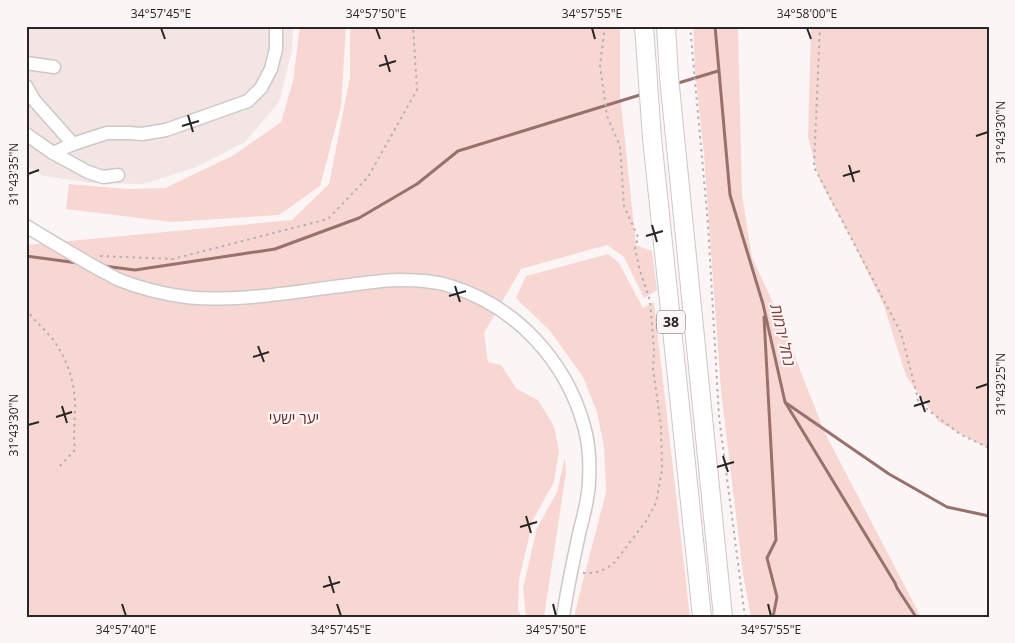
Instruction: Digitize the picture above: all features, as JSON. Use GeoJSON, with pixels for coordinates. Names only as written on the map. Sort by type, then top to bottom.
{"type":"FeatureCollection","features":[{"type":"Feature","properties":{"kind":"highway","name":"38"},"geometry":{"type":"LineString","coordinates":[[644,26],[652,138],[702,617]]}},
{"type":"Feature","properties":{"kind":"highway","name":"38"},"geometry":{"type":"LineString","coordinates":[[666,26],[669,77],[723,617]]}},
{"type":"Feature","properties":{"kind":"street"},"geometry":{"type":"LineString","coordinates":[[53,153],[107,133],[142,134],[166,130],[248,101],[261,88],[271,69],[276,49],[276,26]]}},
{"type":"Feature","properties":{"kind":"street"},"geometry":{"type":"LineString","coordinates":[[26,63],[54,67]]}},
{"type":"Feature","properties":{"kind":"street"},"geometry":{"type":"LineString","coordinates":[[26,86],[34,100],[73,144]]}},
{"type":"Feature","properties":{"kind":"street"},"geometry":{"type":"LineString","coordinates":[[26,134],[53,153],[88,172],[103,177],[118,175]]}},
{"type":"Feature","properties":{"kind":"street"},"geometry":{"type":"LineString","coordinates":[[26,216],[55,243]]}},
{"type":"Feature","properties":{"kind":"street"},"geometry":{"type":"LineString","coordinates":[[26,226],[116,278],[148,289],[187,297],[227,299],[389,281],[423,281],[449,285],[468,292],[506,312],[541,345],[553,360],[571,391],[584,427],[589,453],[589,483],[563,617]]}},
{"type":"Feature","properties":{"kind":"path"},"geometry":{"type":"LineString","coordinates":[[75,256],[173,259],[328,219],[368,177],[417,90],[413,26]]}},
{"type":"Feature","properties":{"kind":"path"},"geometry":{"type":"LineString","coordinates":[[571,572],[591,574],[609,567],[615,562],[646,521],[656,503],[662,469],[660,426],[653,369],[654,351],[650,301],[635,249],[638,237],[624,206],[620,146],[607,116],[600,65],[605,26]]}},
{"type":"Feature","properties":{"kind":"path"},"geometry":{"type":"LineString","coordinates":[[690,26],[708,224],[719,417],[746,617]]}},
{"type":"Feature","properties":{"kind":"path"},"geometry":{"type":"LineString","coordinates":[[820,26],[814,167],[901,333],[919,403],[960,434],[989,448]]}},
{"type":"Feature","properties":{"kind":"path"},"geometry":{"type":"LineString","coordinates":[[26,309],[54,341],[67,362],[71,374],[75,406],[75,450],[57,469]]}},
{"type":"Feature","properties":{"kind":"shaded area"},"geometry":{"type":"Polygon","coordinates":[[[26,26],[293,26],[292,50],[279,102],[245,142],[194,168],[143,184],[92,183],[44,176],[26,166],[26,26]]]}},
{"type":"Feature","properties":{"kind":"green space"},"geometry":{"type":"Polygon","coordinates":[[[300,26],[346,26],[341,107],[320,186],[279,215],[171,222],[66,209],[69,184],[127,189],[165,188],[234,155],[281,122],[293,81],[300,26]]]}},
{"type":"Feature","properties":{"kind":"green space","name":"יער ישעי"},"geometry":{"type":"Polygon","coordinates":[[[350,26],[620,26],[620,94],[636,245],[652,251],[657,290],[644,298],[624,257],[607,245],[521,269],[484,333],[488,362],[501,365],[517,389],[538,400],[554,426],[559,451],[554,482],[533,520],[519,580],[518,609],[521,617],[26,617],[26,245],[292,220],[329,184],[350,77],[350,26]]]}},
{"type":"Feature","properties":{"kind":"green space"},"geometry":{"type":"Polygon","coordinates":[[[693,26],[738,26],[742,195],[752,257],[780,318],[824,431],[921,617],[751,617],[743,574],[721,390],[693,26]]]}},
{"type":"Feature","properties":{"kind":"green space"},"geometry":{"type":"Polygon","coordinates":[[[811,26],[989,26],[989,449],[939,422],[906,376],[884,306],[852,240],[819,179],[808,137],[811,26]]]}},
{"type":"Feature","properties":{"kind":"green space"},"geometry":{"type":"Polygon","coordinates":[[[608,254],[619,263],[643,308],[654,302],[690,617],[575,617],[606,492],[604,447],[597,412],[583,377],[551,332],[516,298],[526,276],[608,254]]]}},
{"type":"Feature","properties":{"kind":"green space"},"geometry":{"type":"Polygon","coordinates":[[[565,457],[566,473],[544,617],[526,617],[523,588],[537,528],[557,492],[565,457]]]}},
{"type":"Feature","properties":{"kind":"waterway","name":"נחל ירמות"},"geometry":{"type":"LineString","coordinates":[[715,26],[730,195],[763,304],[785,402],[916,617]]}},
{"type":"Feature","properties":{"kind":"waterway"},"geometry":{"type":"LineString","coordinates":[[675,84],[718,71]]}},
{"type":"Feature","properties":{"kind":"waterway"},"geometry":{"type":"LineString","coordinates":[[104,266],[135,270],[275,249],[359,218],[417,184],[458,151],[643,94]]}},
{"type":"Feature","properties":{"kind":"waterway"},"geometry":{"type":"LineString","coordinates":[[26,256],[78,263]]}},
{"type":"Feature","properties":{"kind":"waterway"},"geometry":{"type":"LineString","coordinates":[[764,317],[776,540],[767,558],[777,597],[773,617]]}},
{"type":"Feature","properties":{"kind":"waterway"},"geometry":{"type":"LineString","coordinates":[[786,403],[889,474],[947,507],[989,516]]}}]}
